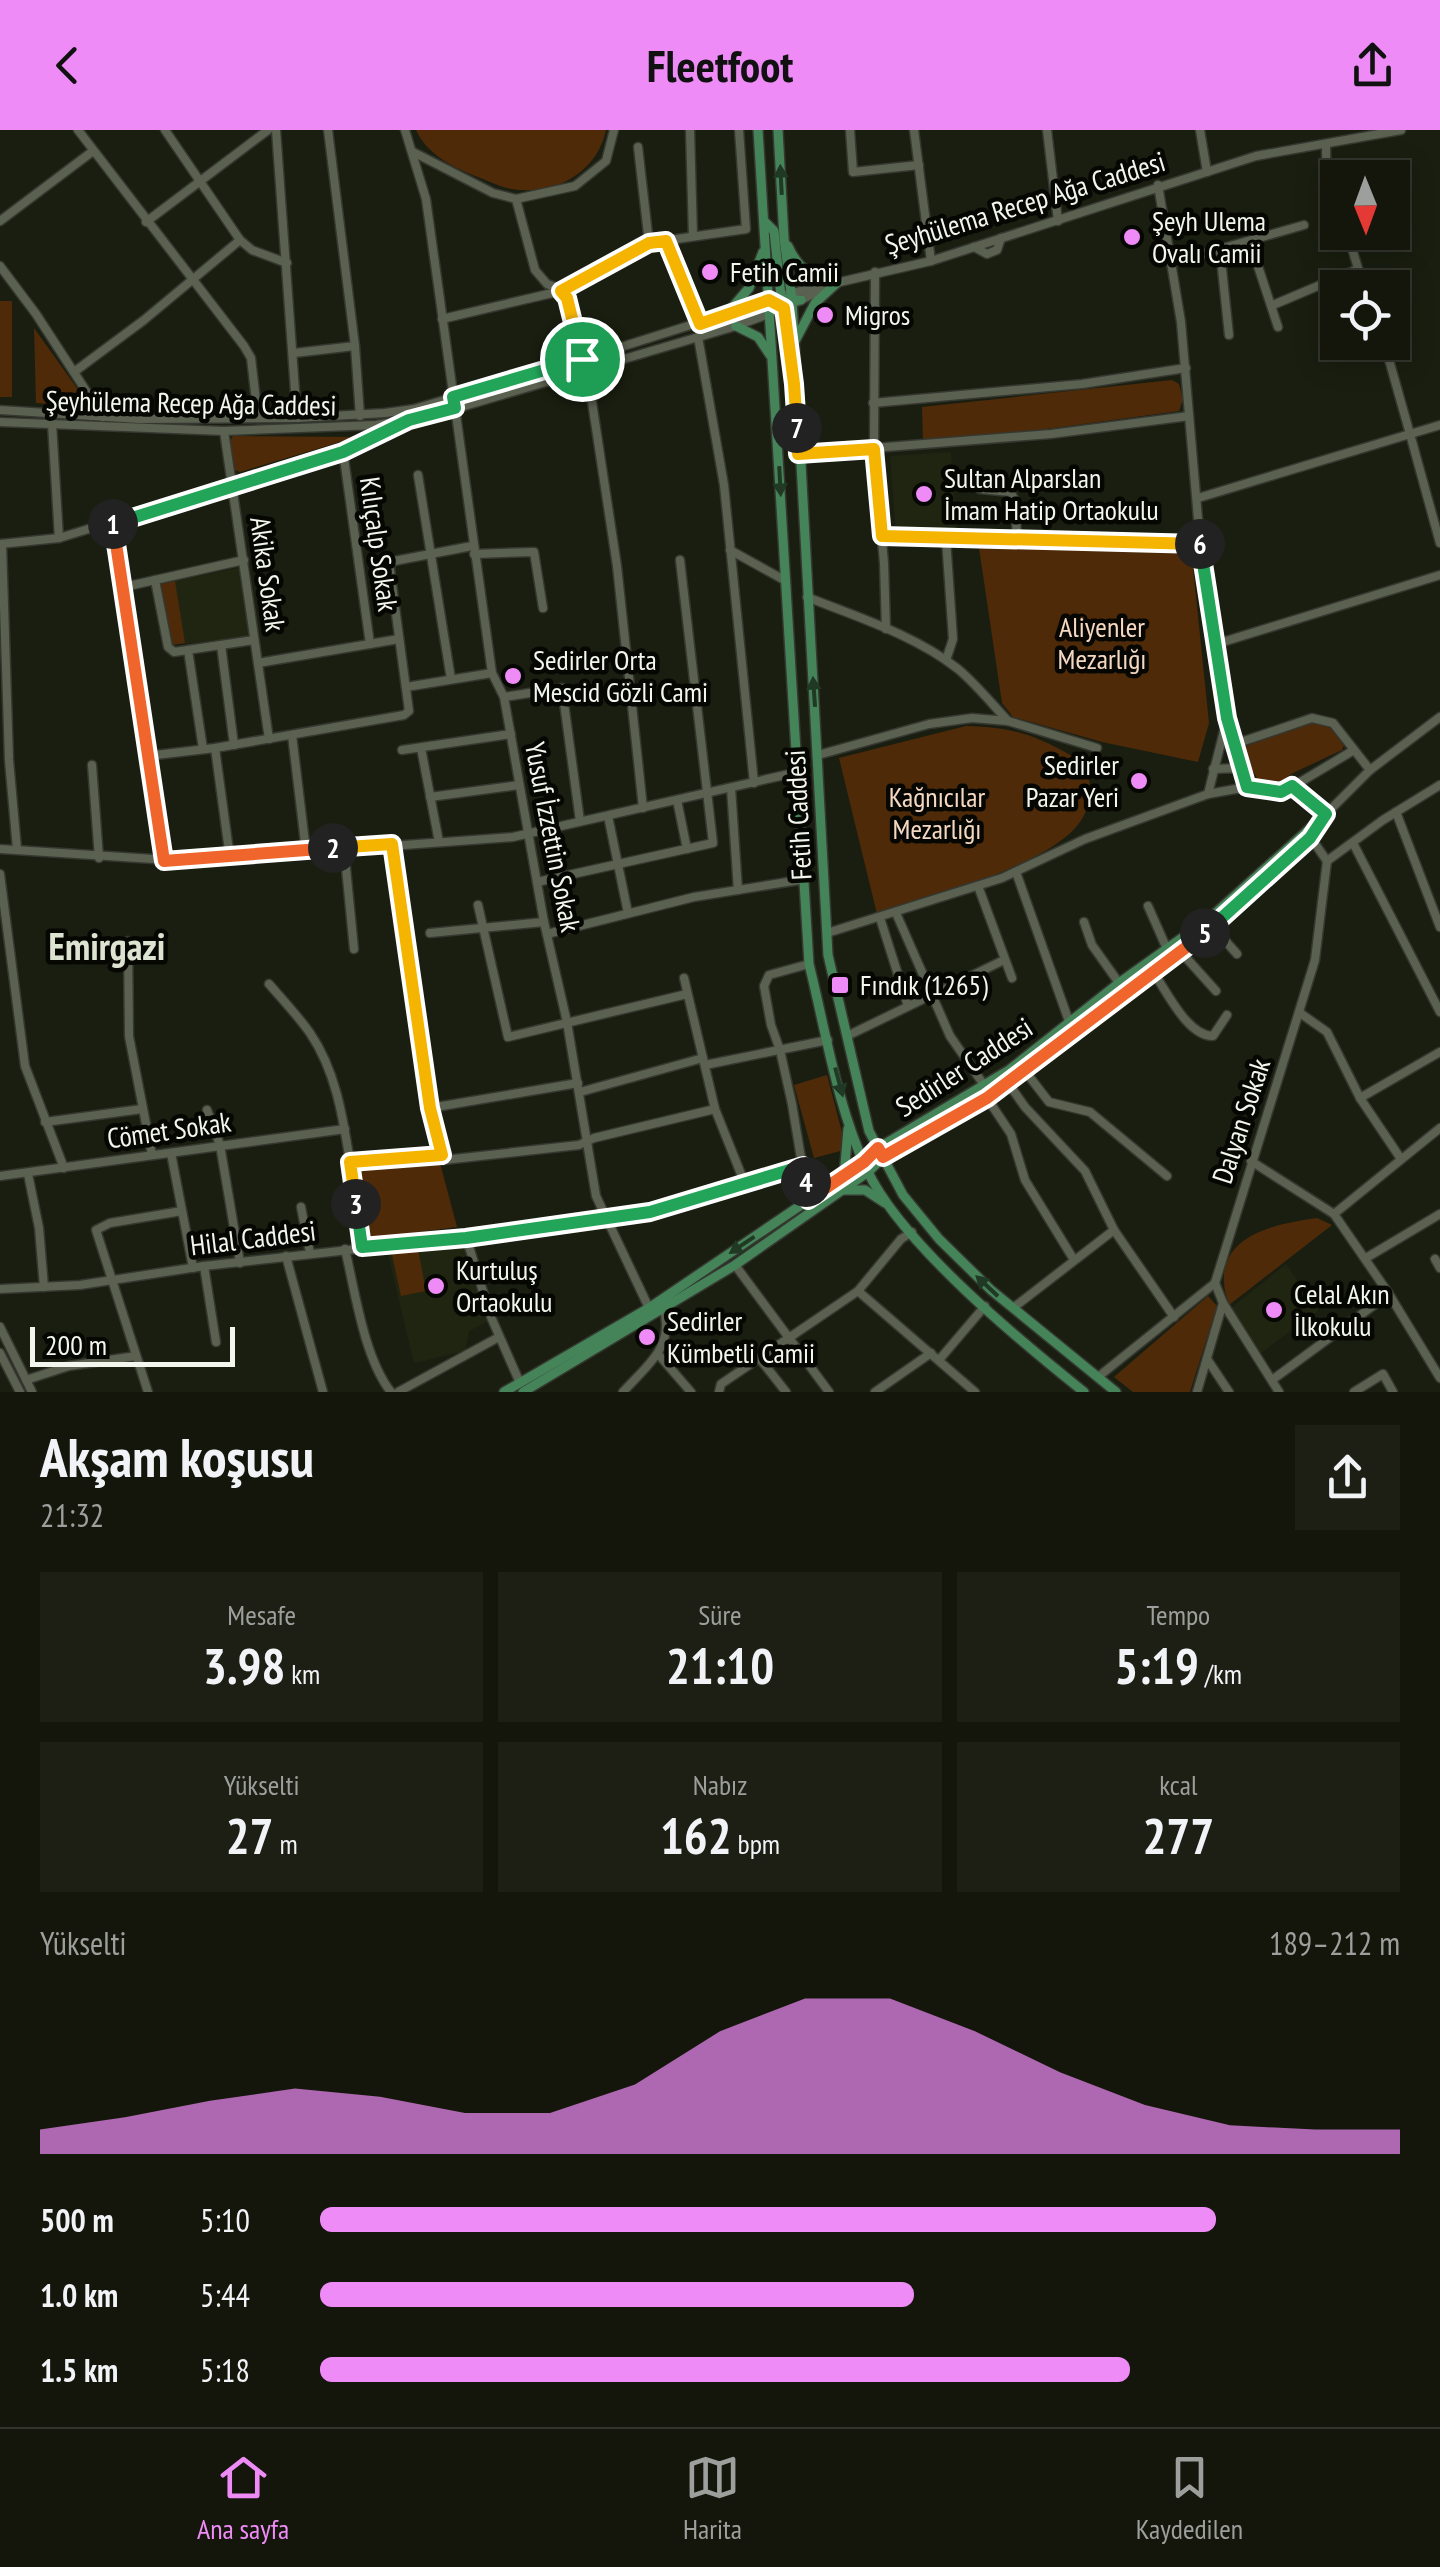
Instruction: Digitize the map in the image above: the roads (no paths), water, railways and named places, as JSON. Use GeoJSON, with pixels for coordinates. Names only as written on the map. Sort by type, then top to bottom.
{"type":"FeatureCollection","features":[{"type":"Feature","properties":{"kind":"main road","name":"Fetih Caddesi"},"geometry":{"type":"LineString","coordinates":[[758,130],[809,964],[828,1040],[866,1167],[891,1208],[985,1306],[1080,1391]]}},
{"type":"Feature","properties":{"kind":"main road","name":"Fetih Caddesi"},"geometry":{"type":"LineString","coordinates":[[778,130],[828,955],[869,1131],[903,1195],[939,1239],[1044,1336],[1116,1392]]}},
{"type":"Feature","properties":{"kind":"main road"},"geometry":{"type":"LineString","coordinates":[[764,221],[774,231],[790,300],[794,384]]}},
{"type":"Feature","properties":{"kind":"main road"},"geometry":{"type":"LineString","coordinates":[[784,238],[799,266],[810,276],[838,282]]}},
{"type":"Feature","properties":{"kind":"main road"},"geometry":{"type":"LineString","coordinates":[[726,315],[749,288],[766,244]]}},
{"type":"Feature","properties":{"kind":"main road"},"geometry":{"type":"LineString","coordinates":[[793,346],[815,303],[838,282]]}},
{"type":"Feature","properties":{"kind":"main road"},"geometry":{"type":"LineString","coordinates":[[769,300],[790,300]]}},
{"type":"Feature","properties":{"kind":"main road"},"geometry":{"type":"LineString","coordinates":[[736,326],[758,338],[773,360]]}},
{"type":"Feature","properties":{"kind":"main road","name":"Sedirler Caddesi"},"geometry":{"type":"LineString","coordinates":[[504,1392],[522,1387],[664,1310],[842,1191],[881,1153],[1074,1027],[1213,928],[1310,838],[1326,814]]}},
{"type":"Feature","properties":{"kind":"main road","name":"Sedirler Caddesi"},"geometry":{"type":"LineString","coordinates":[[881,1153],[987,1098],[1025,1072],[1120,983],[1210,918],[1326,814]]}},
{"type":"Feature","properties":{"kind":"main road"},"geometry":{"type":"LineString","coordinates":[[844,1176],[848,1116]]}},
{"type":"Feature","properties":{"kind":"main road","name":"Sedirler Caddesi"},"geometry":{"type":"LineString","coordinates":[[522,1387],[649,1308],[844,1176],[866,1167]]}},
{"type":"Feature","properties":{"kind":"main road"},"geometry":{"type":"LineString","coordinates":[[842,1191],[865,1190],[891,1208]]}},
{"type":"Feature","properties":{"kind":"main road"},"geometry":{"type":"LineString","coordinates":[[1033,1347],[1044,1336]]}},
{"type":"Feature","properties":{"kind":"street"},"geometry":{"type":"LineString","coordinates":[[78,130],[251,358],[258,418]]}},
{"type":"Feature","properties":{"kind":"street"},"geometry":{"type":"LineString","coordinates":[[165,130],[240,240],[252,250],[287,263]]}},
{"type":"Feature","properties":{"kind":"street"},"geometry":{"type":"LineString","coordinates":[[146,222],[268,130]]}},
{"type":"Feature","properties":{"kind":"street"},"geometry":{"type":"LineString","coordinates":[[276,130],[297,418]]}},
{"type":"Feature","properties":{"kind":"street"},"geometry":{"type":"LineString","coordinates":[[328,130],[360,416]]}},
{"type":"Feature","properties":{"kind":"street","name":"Yusuf İzzettin Sokak"},"geometry":{"type":"LineString","coordinates":[[405,130],[426,199],[492,672],[504,696],[596,1196],[649,1308]]}},
{"type":"Feature","properties":{"kind":"street"},"geometry":{"type":"LineString","coordinates":[[413,152],[493,193],[516,199],[575,186],[606,160],[614,130]]}},
{"type":"Feature","properties":{"kind":"street"},"geometry":{"type":"LineString","coordinates":[[690,130],[693,236]]}},
{"type":"Feature","properties":{"kind":"street"},"geometry":{"type":"LineString","coordinates":[[442,319],[561,291],[649,243],[746,228],[739,130]]}},
{"type":"Feature","properties":{"kind":"street"},"geometry":{"type":"LineString","coordinates":[[850,130],[854,172],[919,165]]}},
{"type":"Feature","properties":{"kind":"street"},"geometry":{"type":"LineString","coordinates":[[914,130],[931,260]]}},
{"type":"Feature","properties":{"kind":"street"},"geometry":{"type":"LineString","coordinates":[[1047,130],[1058,221]]}},
{"type":"Feature","properties":{"kind":"street"},"geometry":{"type":"LineString","coordinates":[[1200,130],[1206,172]]}},
{"type":"Feature","properties":{"kind":"street","name":"Şeyhülema Recep Ağa Caddesi"},"geometry":{"type":"LineString","coordinates":[[0,410],[103,416],[297,418],[414,409],[736,326],[838,282],[931,260],[1276,152],[1401,130]]}},
{"type":"Feature","properties":{"kind":"street"},"geometry":{"type":"LineString","coordinates":[[1326,144],[1326,160]]}},
{"type":"Feature","properties":{"kind":"street"},"geometry":{"type":"LineString","coordinates":[[638,146],[649,243]]}},
{"type":"Feature","properties":{"kind":"street"},"geometry":{"type":"LineString","coordinates":[[0,221],[93,151]]}},
{"type":"Feature","properties":{"kind":"street"},"geometry":{"type":"LineString","coordinates":[[1158,186],[1186,368],[1200,542],[1214,644],[1227,718],[1247,787]]}},
{"type":"Feature","properties":{"kind":"street"},"geometry":{"type":"LineString","coordinates":[[516,199],[534,270],[567,298],[585,364],[617,566],[643,808]]}},
{"type":"Feature","properties":{"kind":"street"},"geometry":{"type":"LineString","coordinates":[[1171,263],[1304,225]]}},
{"type":"Feature","properties":{"kind":"street"},"geometry":{"type":"LineString","coordinates":[[74,372],[240,240]]}},
{"type":"Feature","properties":{"kind":"street"},"geometry":{"type":"LineString","coordinates":[[666,241],[700,324]]}},
{"type":"Feature","properties":{"kind":"street"},"geometry":{"type":"LineString","coordinates":[[1250,242],[1278,327]]}},
{"type":"Feature","properties":{"kind":"street"},"geometry":{"type":"LineString","coordinates":[[1220,250],[1229,335]]}},
{"type":"Feature","properties":{"kind":"street"},"geometry":{"type":"LineString","coordinates":[[1352,250],[1358,270]]}},
{"type":"Feature","properties":{"kind":"street"},"geometry":{"type":"LineString","coordinates":[[0,266],[103,416]]}},
{"type":"Feature","properties":{"kind":"street"},"geometry":{"type":"LineString","coordinates":[[875,272],[874,449],[886,629]]}},
{"type":"Feature","properties":{"kind":"street"},"geometry":{"type":"LineString","coordinates":[[1272,305],[1320,285]]}},
{"type":"Feature","properties":{"kind":"street","name":"Şeyhülema Recep Ağa Caddesi"},"geometry":{"type":"LineString","coordinates":[[0,422],[224,431],[344,428],[409,420],[455,408],[769,300]]}},
{"type":"Feature","properties":{"kind":"street"},"geometry":{"type":"LineString","coordinates":[[698,337],[724,485],[754,783]]}},
{"type":"Feature","properties":{"kind":"street"},"geometry":{"type":"LineString","coordinates":[[294,353],[355,346]]}},
{"type":"Feature","properties":{"kind":"street"},"geometry":{"type":"LineString","coordinates":[[1389,360],[1440,543]]}},
{"type":"Feature","properties":{"kind":"street"},"geometry":{"type":"LineString","coordinates":[[873,403],[1082,384],[1186,368]]}},
{"type":"Feature","properties":{"kind":"street"},"geometry":{"type":"LineString","coordinates":[[798,454],[1051,434],[1190,416]]}},
{"type":"Feature","properties":{"kind":"street"},"geometry":{"type":"LineString","coordinates":[[16,849],[4,760],[1,544],[59,538],[113,522],[343,452],[409,420]]}},
{"type":"Feature","properties":{"kind":"street"},"geometry":{"type":"LineString","coordinates":[[52,424],[59,538]]}},
{"type":"Feature","properties":{"kind":"street"},"geometry":{"type":"LineString","coordinates":[[1198,498],[1440,424]]}},
{"type":"Feature","properties":{"kind":"street","name":"Akika Sokak"},"geometry":{"type":"LineString","coordinates":[[224,431],[269,739]]}},
{"type":"Feature","properties":{"kind":"street","name":"Kılıçalp Sokak"},"geometry":{"type":"LineString","coordinates":[[343,452],[370,644]]}},
{"type":"Feature","properties":{"kind":"street"},"geometry":{"type":"LineString","coordinates":[[418,475],[451,679]]}},
{"type":"Feature","properties":{"kind":"street"},"geometry":{"type":"LineString","coordinates":[[980,489],[1010,492],[1015,500],[1017,539]]}},
{"type":"Feature","properties":{"kind":"street"},"geometry":{"type":"LineString","coordinates":[[113,522],[164,861]]}},
{"type":"Feature","properties":{"kind":"street"},"geometry":{"type":"LineString","coordinates":[[882,536],[1200,542]]}},
{"type":"Feature","properties":{"kind":"street"},"geometry":{"type":"LineString","coordinates":[[946,539],[953,639],[946,660]]}},
{"type":"Feature","properties":{"kind":"street"},"geometry":{"type":"LineString","coordinates":[[147,756],[292,736],[409,711],[389,562],[473,550],[534,552],[543,608]]}},
{"type":"Feature","properties":{"kind":"street"},"geometry":{"type":"LineString","coordinates":[[730,550],[786,581]]}},
{"type":"Feature","properties":{"kind":"street"},"geometry":{"type":"LineString","coordinates":[[124,587],[244,560]]}},
{"type":"Feature","properties":{"kind":"street"},"geometry":{"type":"LineString","coordinates":[[537,882],[713,842],[680,560]]}},
{"type":"Feature","properties":{"kind":"street"},"geometry":{"type":"LineString","coordinates":[[1214,644],[1440,575]]}},
{"type":"Feature","properties":{"kind":"street"},"geometry":{"type":"LineString","coordinates":[[155,580],[168,646],[174,652],[254,640]]}},
{"type":"Feature","properties":{"kind":"street"},"geometry":{"type":"LineString","coordinates":[[808,596],[946,660],[1008,721]]}},
{"type":"Feature","properties":{"kind":"street","name":"Akika Sokak"},"geometry":{"type":"LineString","coordinates":[[258,663],[399,638]]}},
{"type":"Feature","properties":{"kind":"street"},"geometry":{"type":"LineString","coordinates":[[221,645],[234,745]]}},
{"type":"Feature","properties":{"kind":"street"},"geometry":{"type":"LineString","coordinates":[[188,650],[203,750]]}},
{"type":"Feature","properties":{"kind":"street"},"geometry":{"type":"LineString","coordinates":[[406,687],[492,672]]}},
{"type":"Feature","properties":{"kind":"street"},"geometry":{"type":"LineString","coordinates":[[504,696],[562,688],[580,821]]}},
{"type":"Feature","properties":{"kind":"street","name":"Sedirler Caddesi"},"geometry":{"type":"LineString","coordinates":[[1326,814],[1370,770],[1440,717]]}},
{"type":"Feature","properties":{"kind":"street"},"geometry":{"type":"LineString","coordinates":[[818,755],[929,724],[972,718],[1008,721],[1098,748]]}},
{"type":"Feature","properties":{"kind":"street"},"geometry":{"type":"LineString","coordinates":[[1208,794],[1227,718]]}},
{"type":"Feature","properties":{"kind":"street"},"geometry":{"type":"LineString","coordinates":[[1235,744],[1312,718],[1333,723],[1370,770]]}},
{"type":"Feature","properties":{"kind":"street"},"geometry":{"type":"LineString","coordinates":[[402,750],[510,734]]}},
{"type":"Feature","properties":{"kind":"street"},"geometry":{"type":"LineString","coordinates":[[292,736],[306,851]]}},
{"type":"Feature","properties":{"kind":"street"},"geometry":{"type":"LineString","coordinates":[[215,748],[230,858]]}},
{"type":"Feature","properties":{"kind":"street"},"geometry":{"type":"LineString","coordinates":[[422,748],[438,842]]}},
{"type":"Feature","properties":{"kind":"street"},"geometry":{"type":"LineString","coordinates":[[827,933],[978,886],[1085,839],[1208,794],[1247,787],[1281,792],[1354,750]]}},
{"type":"Feature","properties":{"kind":"street"},"geometry":{"type":"LineString","coordinates":[[92,765],[100,858]]}},
{"type":"Feature","properties":{"kind":"street"},"geometry":{"type":"LineString","coordinates":[[1213,769],[1242,768]]}},
{"type":"Feature","properties":{"kind":"street"},"geometry":{"type":"LineString","coordinates":[[0,849],[164,861],[528,834],[798,772]]}},
{"type":"Feature","properties":{"kind":"street"},"geometry":{"type":"LineString","coordinates":[[430,797],[520,785]]}},
{"type":"Feature","properties":{"kind":"street"},"geometry":{"type":"LineString","coordinates":[[1310,838],[1328,861],[1440,785]]}},
{"type":"Feature","properties":{"kind":"street"},"geometry":{"type":"LineString","coordinates":[[1292,786],[1326,814]]}},
{"type":"Feature","properties":{"kind":"street"},"geometry":{"type":"LineString","coordinates":[[731,788],[738,890]]}},
{"type":"Feature","properties":{"kind":"street"},"geometry":{"type":"LineString","coordinates":[[677,800],[686,848]]}},
{"type":"Feature","properties":{"kind":"street"},"geometry":{"type":"LineString","coordinates":[[1396,812],[1440,927]]}},
{"type":"Feature","properties":{"kind":"street"},"geometry":{"type":"LineString","coordinates":[[608,816],[628,913]]}},
{"type":"Feature","properties":{"kind":"street"},"geometry":{"type":"LineString","coordinates":[[1353,843],[1440,1012]]}},
{"type":"Feature","properties":{"kind":"street"},"geometry":{"type":"LineString","coordinates":[[392,844],[430,1108],[444,1160],[588,1142],[716,1109]]}},
{"type":"Feature","properties":{"kind":"street"},"geometry":{"type":"LineString","coordinates":[[344,848],[354,948]]}},
{"type":"Feature","properties":{"kind":"street","name":"Dalyan Sokak"},"geometry":{"type":"LineString","coordinates":[[1215,1283],[1300,1014],[1314,960],[1328,861]]}},
{"type":"Feature","properties":{"kind":"street"},"geometry":{"type":"LineString","coordinates":[[1016,872],[1074,1027]]}},
{"type":"Feature","properties":{"kind":"street"},"geometry":{"type":"LineString","coordinates":[[0,874],[25,1066],[64,1168]]}},
{"type":"Feature","properties":{"kind":"street"},"geometry":{"type":"LineString","coordinates":[[547,934],[628,913],[806,879]]}},
{"type":"Feature","properties":{"kind":"street"},"geometry":{"type":"LineString","coordinates":[[978,886],[1012,978]]}},
{"type":"Feature","properties":{"kind":"street"},"geometry":{"type":"LineString","coordinates":[[478,905],[508,1037],[687,994]]}},
{"type":"Feature","properties":{"kind":"street"},"geometry":{"type":"LineString","coordinates":[[1148,906],[1168,950]]}},
{"type":"Feature","properties":{"kind":"street"},"geometry":{"type":"LineString","coordinates":[[896,913],[950,1036],[984,1085]]}},
{"type":"Feature","properties":{"kind":"street"},"geometry":{"type":"LineString","coordinates":[[880,918],[908,1006]]}},
{"type":"Feature","properties":{"kind":"street"},"geometry":{"type":"LineString","coordinates":[[430,933],[544,922]]}},
{"type":"Feature","properties":{"kind":"street"},"geometry":{"type":"LineString","coordinates":[[1084,922],[1092,945],[1120,983]]}},
{"type":"Feature","properties":{"kind":"street"},"geometry":{"type":"LineString","coordinates":[[1213,928],[1237,954]]}},
{"type":"Feature","properties":{"kind":"street"},"geometry":{"type":"LineString","coordinates":[[128,941],[129,1036],[152,1155]]}},
{"type":"Feature","properties":{"kind":"street"},"geometry":{"type":"LineString","coordinates":[[1180,951],[1216,990]]}},
{"type":"Feature","properties":{"kind":"street"},"geometry":{"type":"LineString","coordinates":[[846,1036],[1004,960]]}},
{"type":"Feature","properties":{"kind":"street"},"geometry":{"type":"LineString","coordinates":[[808,1200],[764,986],[769,974],[809,964]]}},
{"type":"Feature","properties":{"kind":"street"},"geometry":{"type":"LineString","coordinates":[[1153,972],[1193,1028],[1204,1036],[1212,1036],[1228,1015]]}},
{"type":"Feature","properties":{"kind":"street"},"geometry":{"type":"LineString","coordinates":[[684,978],[716,1109],[745,1184]]}},
{"type":"Feature","properties":{"kind":"street"},"geometry":{"type":"LineString","coordinates":[[269,984],[311,1035],[328,1069],[345,1129],[362,1247]]}},
{"type":"Feature","properties":{"kind":"street"},"geometry":{"type":"LineString","coordinates":[[1300,1014],[1327,1032],[1360,1098],[1401,1159]]}},
{"type":"Feature","properties":{"kind":"street"},"geometry":{"type":"LineString","coordinates":[[430,1108],[579,1088],[828,1040]]}},
{"type":"Feature","properties":{"kind":"street"},"geometry":{"type":"LineString","coordinates":[[1360,1098],[1440,1052]]}},
{"type":"Feature","properties":{"kind":"street"},"geometry":{"type":"LineString","coordinates":[[1025,1072],[1050,1102],[1090,1112],[1167,1176]]}},
{"type":"Feature","properties":{"kind":"street"},"geometry":{"type":"LineString","coordinates":[[1008,1082],[1025,1107],[1085,1171],[1114,1230],[1174,1317]]}},
{"type":"Feature","properties":{"kind":"street"},"geometry":{"type":"LineString","coordinates":[[987,1098],[1010,1134],[1025,1180],[1074,1260]]}},
{"type":"Feature","properties":{"kind":"street"},"geometry":{"type":"LineString","coordinates":[[45,1122],[142,1110]]}},
{"type":"Feature","properties":{"kind":"street"},"geometry":{"type":"LineString","coordinates":[[207,1110],[220,1145],[240,1263]]}},
{"type":"Feature","properties":{"kind":"street","name":"Cömet Sokak"},"geometry":{"type":"LineString","coordinates":[[0,1176],[345,1129]]}},
{"type":"Feature","properties":{"kind":"street"},"geometry":{"type":"LineString","coordinates":[[1334,1214],[1439,1132]]}},
{"type":"Feature","properties":{"kind":"street"},"geometry":{"type":"LineString","coordinates":[[171,1152],[193,1268]]}},
{"type":"Feature","properties":{"kind":"street"},"geometry":{"type":"LineString","coordinates":[[350,1162],[442,1155]]}},
{"type":"Feature","properties":{"kind":"street"},"geometry":{"type":"LineString","coordinates":[[1251,1160],[1334,1214],[1440,1378]]}},
{"type":"Feature","properties":{"kind":"street","name":"Hilal Caddesi"},"geometry":{"type":"LineString","coordinates":[[0,1289],[114,1281],[204,1266],[466,1238],[650,1212],[803,1166]]}},
{"type":"Feature","properties":{"kind":"street"},"geometry":{"type":"LineString","coordinates":[[28,1174],[39,1228],[44,1287]]}},
{"type":"Feature","properties":{"kind":"street"},"geometry":{"type":"LineString","coordinates":[[301,1207],[310,1253]]}},
{"type":"Feature","properties":{"kind":"street"},"geometry":{"type":"LineString","coordinates":[[148,1392],[98,1242],[98,1228],[182,1211]]}},
{"type":"Feature","properties":{"kind":"street"},"geometry":{"type":"LineString","coordinates":[[1366,1258],[1440,1214]]}},
{"type":"Feature","properties":{"kind":"street"},"geometry":{"type":"LineString","coordinates":[[1013,1308],[1114,1230]]}},
{"type":"Feature","properties":{"kind":"street"},"geometry":{"type":"LineString","coordinates":[[720,1392],[722,1384],[858,1291],[912,1232]]}},
{"type":"Feature","properties":{"kind":"street"},"geometry":{"type":"LineString","coordinates":[[466,1238],[499,1337],[522,1387]]}},
{"type":"Feature","properties":{"kind":"street"},"geometry":{"type":"LineString","coordinates":[[345,1249],[364,1328],[381,1376],[395,1392],[499,1337]]}},
{"type":"Feature","properties":{"kind":"street"},"geometry":{"type":"LineString","coordinates":[[286,1256],[323,1392]]}},
{"type":"Feature","properties":{"kind":"street"},"geometry":{"type":"LineString","coordinates":[[735,1265],[829,1392]]}},
{"type":"Feature","properties":{"kind":"street"},"geometry":{"type":"LineString","coordinates":[[204,1266],[216,1342]]}},
{"type":"Feature","properties":{"kind":"street"},"geometry":{"type":"LineString","coordinates":[[1098,1377],[1215,1283],[1223,1303],[1280,1392]]}},
{"type":"Feature","properties":{"kind":"street"},"geometry":{"type":"LineString","coordinates":[[858,1291],[975,1392]]}},
{"type":"Feature","properties":{"kind":"street"},"geometry":{"type":"LineString","coordinates":[[1272,1380],[1389,1294]]}},
{"type":"Feature","properties":{"kind":"street"},"geometry":{"type":"LineString","coordinates":[[1196,1392],[1223,1303]]}},
{"type":"Feature","properties":{"kind":"street"},"geometry":{"type":"LineString","coordinates":[[875,1392],[935,1356],[985,1306]]}},
{"type":"Feature","properties":{"kind":"street"},"geometry":{"type":"LineString","coordinates":[[623,1392],[658,1354],[667,1335],[664,1310],[649,1308]]}},
{"type":"Feature","properties":{"kind":"street"},"geometry":{"type":"LineString","coordinates":[[0,1326],[32,1392]]}},
{"type":"Feature","properties":{"kind":"street"},"geometry":{"type":"LineString","coordinates":[[0,1353],[20,1392]]}},
{"type":"Feature","properties":{"kind":"street"},"geometry":{"type":"LineString","coordinates":[[658,1354],[691,1392]]}},
{"type":"Feature","properties":{"kind":"street"},"geometry":{"type":"LineString","coordinates":[[26,1380],[69,1366],[136,1356]]}},
{"type":"Feature","properties":{"kind":"street"},"geometry":{"type":"LineString","coordinates":[[760,1358],[786,1392]]}},
{"type":"Feature","properties":{"kind":"street"},"geometry":{"type":"LineString","coordinates":[[1206,1359],[1229,1392]]}},
{"type":"Feature","properties":{"kind":"street"},"geometry":{"type":"LineString","coordinates":[[1354,1392],[1383,1374],[1394,1392]]}},
{"type":"Feature","properties":{"kind":"place","name":"Şeyh Ulema Ovalı Camii"},"geometry":{"type":"Point","coordinates":[1132,237]}},
{"type":"Feature","properties":{"kind":"place","name":"Fetih Camii"},"geometry":{"type":"Point","coordinates":[710,272]}},
{"type":"Feature","properties":{"kind":"place","name":"Migros"},"geometry":{"type":"Point","coordinates":[825,315]}},
{"type":"Feature","properties":{"kind":"place","name":"Sultan Alparslan İmam Hatip Ortaokulu"},"geometry":{"type":"Point","coordinates":[924,494]}},
{"type":"Feature","properties":{"kind":"place","name":"Sedirler Orta Mescid Gözli Cami"},"geometry":{"type":"Point","coordinates":[513,676]}},
{"type":"Feature","properties":{"kind":"place","name":"Sedirler Pazar Yeri"},"geometry":{"type":"Point","coordinates":[1139,781]}},
{"type":"Feature","properties":{"kind":"place","name":"Fındık (1265)"},"geometry":{"type":"Point","coordinates":[840,985]}},
{"type":"Feature","properties":{"kind":"place","name":"Kurtuluş Ortaokulu"},"geometry":{"type":"Point","coordinates":[436,1286]}},
{"type":"Feature","properties":{"kind":"place","name":"Celal Akın İlkokulu"},"geometry":{"type":"Point","coordinates":[1274,1310]}},
{"type":"Feature","properties":{"kind":"place","name":"Sedirler Kümbetli Camii"},"geometry":{"type":"Point","coordinates":[647,1337]}},
{"type":"Feature","properties":{"kind":"district","name":"Emirgazi"},"geometry":{"type":"Point","coordinates":[107,947]}},
{"type":"Feature","properties":{"kind":"park label","name":"Aliyenler Mezarlığı"},"geometry":{"type":"Point","coordinates":[1102,643]}},
{"type":"Feature","properties":{"kind":"park label","name":"Kağnıcılar Mezarlığı"},"geometry":{"type":"Point","coordinates":[937,813]}}]}
